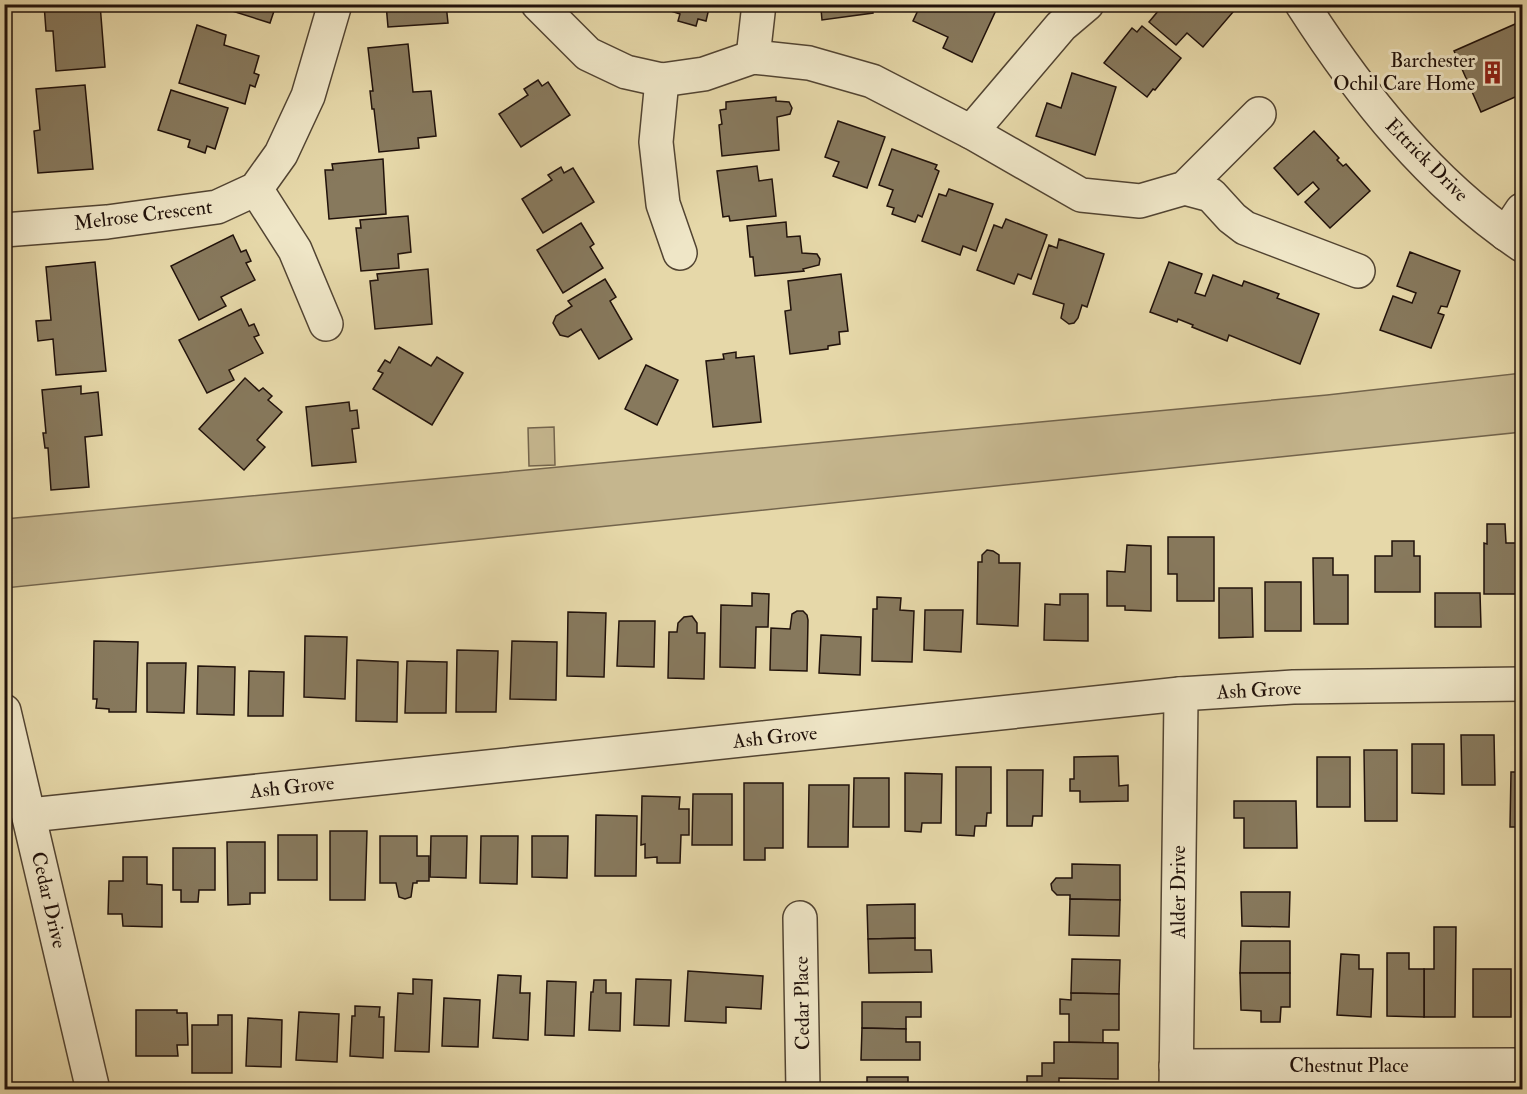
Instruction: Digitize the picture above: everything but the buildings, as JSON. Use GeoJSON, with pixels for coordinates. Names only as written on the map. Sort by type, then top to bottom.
{"type":"FeatureCollection","features":[{"type":"Feature","properties":{"kind":"street","name":"Melrose Crescent"},"geometry":{"type":"LineString","coordinates":[[4,230],[107,222],[217,207],[256,189],[281,154],[308,96],[335,4]]}},
{"type":"Feature","properties":{"kind":"street"},"geometry":{"type":"LineString","coordinates":[[538,4],[588,54],[626,72],[662,80],[704,74],[753,57],[809,63],[872,81],[971,132],[1081,195],[1140,201],[1185,188],[1259,114]]}},
{"type":"Feature","properties":{"kind":"street"},"geometry":{"type":"LineString","coordinates":[[753,57],[759,4]]}},
{"type":"Feature","properties":{"kind":"street"},"geometry":{"type":"LineString","coordinates":[[971,132],[1061,26],[1087,4]]}},
{"type":"Feature","properties":{"kind":"street","name":"Ettrick Drive"},"geometry":{"type":"LineString","coordinates":[[1302,4],[1364,95],[1433,172],[1517,230]]}},
{"type":"Feature","properties":{"kind":"street"},"geometry":{"type":"LineString","coordinates":[[662,80],[656,142],[663,204],[680,253]]}},
{"type":"Feature","properties":{"kind":"street"},"geometry":{"type":"LineString","coordinates":[[1185,188],[1211,195],[1232,218],[1245,228],[1358,271]]}},
{"type":"Feature","properties":{"kind":"street"},"geometry":{"type":"LineString","coordinates":[[256,189],[295,250],[326,324]]}},
{"type":"Feature","properties":{"kind":"street","name":"Ash Grove"},"geometry":{"type":"LineString","coordinates":[[30,815],[1180,694],[1293,687],[1522,684]]}},
{"type":"Feature","properties":{"kind":"street","name":"Alder Drive"},"geometry":{"type":"LineString","coordinates":[[1176,1078],[1180,694]]}},
{"type":"Feature","properties":{"kind":"street","name":"Cedar Drive"},"geometry":{"type":"LineString","coordinates":[[4,711],[93,1089]]}},
{"type":"Feature","properties":{"kind":"street","name":"Cedar Place"},"geometry":{"type":"LineString","coordinates":[[799,1089],[800,918]]}},
{"type":"Feature","properties":{"kind":"street","name":"Chestnut Place"},"geometry":{"type":"LineString","coordinates":[[1176,1078],[1522,1065]]}},
{"type":"Feature","properties":{"kind":"shaded area"},"geometry":{"type":"Polygon","coordinates":[[[1522,373],[1522,432],[5,588],[5,519],[1327,395],[1522,373]]]}},
{"type":"Feature","properties":{"kind":"shaded area"},"geometry":{"type":"Polygon","coordinates":[[[554,427],[555,465],[529,466],[528,428],[554,427]]]}},
{"type":"Feature","properties":{"kind":"place","name":"Barchester Ochil Care Home"},"geometry":{"type":"Point","coordinates":[1493,72]}}]}
